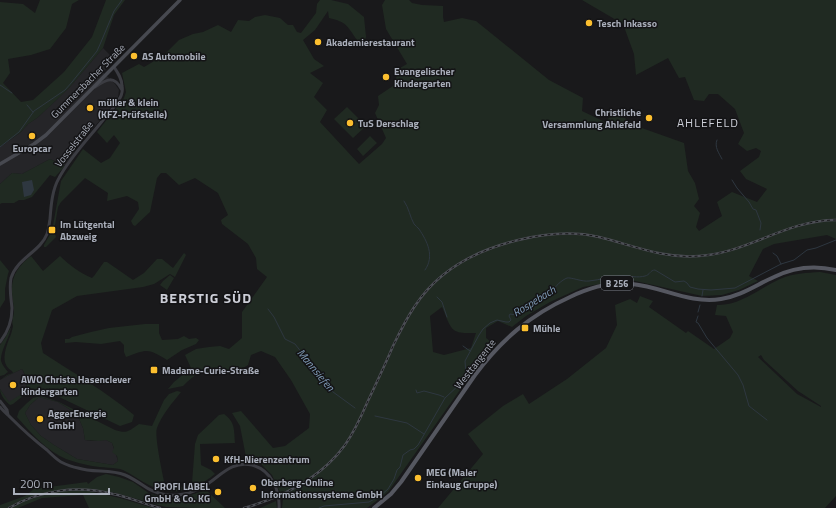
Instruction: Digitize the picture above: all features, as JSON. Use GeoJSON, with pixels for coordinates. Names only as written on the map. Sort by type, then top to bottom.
{"type":"FeatureCollection","features":[{"type":"Feature","properties":{"kind":"main road","name":"Gummersbacher Straße"},"geometry":{"type":"LineString","coordinates":[[0,164],[34,144],[46,135],[180,0]]}},
{"type":"Feature","properties":{"kind":"main road","name":"Westtangente"},"geometry":{"type":"LineString","coordinates":[[374,508],[401,482],[488,358],[520,327],[534,316],[554,304],[584,290],[608,284],[620,283],[648,287],[689,298],[706,300],[720,299],[739,294],[775,276],[792,270],[812,267],[836,270]]}},
{"type":"Feature","properties":{"kind":"street"},"geometry":{"type":"LineString","coordinates":[[114,67],[121,80],[122,90]]}},
{"type":"Feature","properties":{"kind":"street"},"geometry":{"type":"LineString","coordinates":[[93,88],[105,80],[110,80],[116,81],[122,90]]}},
{"type":"Feature","properties":{"kind":"street","name":"Vosselstraße"},"geometry":{"type":"LineString","coordinates":[[0,342],[8,328],[11,316],[11,277],[20,262],[41,243],[47,234],[51,207],[58,179],[75,154],[118,102],[122,90]]}},
{"type":"Feature","properties":{"kind":"street"},"geometry":{"type":"LineString","coordinates":[[0,401],[7,410],[8,415]]}},
{"type":"Feature","properties":{"kind":"street"},"geometry":{"type":"LineString","coordinates":[[0,407],[4,413],[61,462],[78,469],[116,472],[125,475],[156,492],[172,495],[184,494],[193,491],[209,483],[224,470],[246,464],[262,470],[269,476],[278,493],[279,508]]}},
{"type":"Feature","properties":{"kind":"shaded area"},"geometry":{"type":"Polygon","coordinates":[[[40,0],[79,0],[72,4],[66,28],[50,49],[31,55],[8,59],[10,73],[3,83],[21,102],[33,100],[64,72],[92,37],[106,0],[125,0],[114,15],[103,48],[69,88],[21,132],[0,147],[0,2],[23,4],[35,13],[40,0]]]}},
{"type":"Feature","properties":{"kind":"shaded area"},"geometry":{"type":"Polygon","coordinates":[[[320,0],[331,0],[348,4],[364,17],[366,37],[364,42],[357,40],[343,23],[329,18],[328,11],[315,30],[303,40],[314,59],[324,66],[310,73],[323,83],[314,97],[327,110],[320,122],[359,164],[382,144],[386,138],[375,113],[379,105],[378,96],[393,86],[400,68],[407,64],[386,29],[382,5],[385,0],[409,0],[412,3],[422,5],[443,6],[444,22],[462,18],[476,21],[549,80],[583,98],[582,111],[605,122],[615,112],[639,127],[684,143],[688,171],[695,183],[699,199],[694,206],[700,213],[696,227],[699,231],[722,216],[717,202],[732,192],[757,202],[767,189],[746,179],[740,171],[759,157],[761,151],[756,148],[747,151],[738,144],[744,133],[735,109],[718,94],[709,94],[704,101],[694,100],[685,77],[679,78],[668,58],[636,75],[634,54],[623,24],[582,0],[836,0],[836,239],[827,235],[774,244],[763,249],[749,276],[758,281],[739,290],[722,295],[702,296],[631,280],[611,282],[583,287],[550,302],[526,316],[512,327],[498,321],[486,328],[486,338],[494,344],[478,362],[474,370],[388,492],[367,508],[282,508],[283,499],[272,475],[259,462],[246,457],[240,426],[232,413],[241,411],[273,448],[285,446],[309,428],[310,414],[291,380],[275,357],[261,351],[251,355],[248,365],[233,374],[199,372],[183,386],[168,389],[191,368],[185,355],[196,349],[209,347],[220,346],[229,349],[242,338],[242,312],[267,277],[257,269],[256,258],[248,244],[222,224],[221,220],[228,215],[218,193],[195,178],[179,185],[166,173],[161,173],[157,178],[150,212],[135,226],[131,221],[139,209],[138,202],[127,196],[107,201],[108,193],[85,178],[61,202],[58,207],[54,231],[56,237],[46,247],[44,247],[44,245],[52,231],[61,181],[83,149],[101,163],[110,158],[120,143],[114,135],[107,143],[97,132],[124,98],[126,92],[122,73],[139,64],[144,67],[163,56],[179,40],[193,34],[203,32],[218,25],[231,32],[238,20],[249,21],[255,17],[265,15],[280,18],[288,25],[293,25],[297,32],[301,33],[316,13],[317,4],[320,0]],[[442,307],[430,316],[433,352],[444,355],[471,348],[476,333],[462,333],[454,330],[442,307]]]}},
{"type":"Feature","properties":{"kind":"shaded area"},"geometry":{"type":"Polygon","coordinates":[[[103,48],[115,60],[103,72],[119,90],[118,97],[108,111],[82,141],[65,166],[50,159],[22,174],[12,173],[0,184],[0,147],[21,132],[69,88],[103,48]]]}},
{"type":"Feature","properties":{"kind":"shaded area","name":"TuS Derschlag"},"geometry":{"type":"Polygon","coordinates":[[[347,107],[366,126],[353,138],[334,119],[347,107]]]}},
{"type":"Feature","properties":{"kind":"shaded area","name":"TuS Derschlag"},"geometry":{"type":"Polygon","coordinates":[[[370,136],[377,143],[363,156],[357,149],[370,136]]]}},
{"type":"Feature","properties":{"kind":"shaded area"},"geometry":{"type":"Polygon","coordinates":[[[50,159],[65,166],[55,177],[50,175],[32,197],[19,200],[14,203],[0,204],[0,184],[12,173],[22,174],[50,159]]]}},
{"type":"Feature","properties":{"kind":"shaded area"},"geometry":{"type":"Polygon","coordinates":[[[32,180],[34,190],[31,195],[24,197],[22,182],[32,180]]]}},
{"type":"Feature","properties":{"kind":"shaded area"},"geometry":{"type":"Polygon","coordinates":[[[184,253],[186,255],[175,277],[170,274],[154,284],[143,287],[77,296],[52,310],[41,343],[43,353],[101,391],[134,415],[132,422],[120,426],[57,396],[35,389],[29,391],[13,404],[10,405],[5,400],[0,389],[9,402],[26,391],[26,380],[22,369],[0,380],[7,375],[13,373],[6,365],[4,356],[13,326],[12,320],[14,311],[12,286],[14,276],[19,267],[27,259],[31,256],[43,271],[60,256],[83,274],[92,278],[104,262],[107,262],[133,280],[144,273],[157,259],[162,259],[173,268],[184,253]]]}},
{"type":"Feature","properties":{"kind":"shaded area"},"geometry":{"type":"Polygon","coordinates":[[[0,260],[9,271],[5,289],[5,300],[0,308],[0,260]]]}},
{"type":"Feature","properties":{"kind":"shaded area"},"geometry":{"type":"Polygon","coordinates":[[[820,272],[836,275],[836,496],[825,508],[438,508],[483,454],[468,434],[503,406],[523,394],[529,404],[567,379],[606,348],[617,325],[615,305],[630,299],[637,303],[640,296],[653,301],[649,307],[686,333],[688,331],[714,349],[730,338],[733,332],[726,316],[715,315],[717,305],[725,305],[742,300],[785,277],[820,272]],[[761,355],[758,357],[797,394],[821,407],[798,391],[764,360],[761,355]]]}},
{"type":"Feature","properties":{"kind":"shaded area"},"geometry":{"type":"Polygon","coordinates":[[[170,275],[174,278],[167,290],[160,285],[170,275]]]}},
{"type":"Feature","properties":{"kind":"shaded area"},"geometry":{"type":"Polygon","coordinates":[[[159,324],[159,333],[162,340],[178,339],[184,336],[189,339],[196,338],[199,340],[196,344],[182,350],[167,360],[156,353],[147,351],[139,352],[126,357],[124,345],[120,341],[101,344],[76,342],[65,343],[65,339],[91,332],[109,328],[159,324]]]}},
{"type":"Feature","properties":{"kind":"shaded area"},"geometry":{"type":"Polygon","coordinates":[[[11,327],[1,357],[2,364],[8,372],[0,376],[0,345],[11,327]]]}},
{"type":"Feature","properties":{"kind":"shaded area","name":"AWO Christa Hasenclever Kindergarten"},"geometry":{"type":"Polygon","coordinates":[[[22,369],[27,380],[26,392],[9,403],[0,389],[0,380],[22,369]]]}},
{"type":"Feature","properties":{"kind":"shaded area"},"geometry":{"type":"Polygon","coordinates":[[[177,391],[181,392],[164,414],[156,432],[165,486],[187,487],[192,483],[195,444],[198,435],[219,415],[224,414],[228,417],[234,430],[235,443],[200,444],[201,465],[211,470],[215,474],[200,484],[184,490],[167,491],[158,489],[123,470],[92,466],[59,456],[33,435],[17,417],[19,411],[27,403],[33,398],[41,396],[59,402],[115,430],[125,432],[139,424],[152,426],[164,400],[169,394],[177,391]],[[39,397],[30,405],[25,413],[31,425],[41,436],[77,459],[113,465],[118,461],[117,456],[112,452],[114,448],[112,443],[106,440],[85,440],[83,428],[77,414],[58,402],[39,397]]]}},
{"type":"Feature","properties":{"kind":"shaded area"},"geometry":{"type":"Polygon","coordinates":[[[39,397],[58,402],[77,414],[83,428],[85,440],[106,440],[112,443],[118,461],[113,465],[77,459],[41,436],[31,425],[25,413],[30,405],[39,397]]]}},
{"type":"Feature","properties":{"kind":"shaded area"},"geometry":{"type":"Polygon","coordinates":[[[106,474],[133,482],[150,494],[174,499],[206,490],[225,508],[166,507],[118,494],[88,489],[88,491],[120,498],[153,508],[89,508],[83,495],[42,498],[18,508],[0,508],[0,505],[25,496],[34,489],[87,482],[88,484],[97,477],[106,474]]]}},
{"type":"Feature","properties":{"kind":"shaded area"},"geometry":{"type":"Polygon","coordinates":[[[276,501],[277,508],[260,508],[276,501]]]}},
{"type":"Feature","properties":{"kind":"waterway"},"geometry":{"type":"LineString","coordinates":[[0,147],[19,132],[34,111],[65,90],[72,82],[97,51],[114,11],[122,0]]}},
{"type":"Feature","properties":{"kind":"waterway"},"geometry":{"type":"LineString","coordinates":[[0,85],[12,93]]}},
{"type":"Feature","properties":{"kind":"waterway"},"geometry":{"type":"LineString","coordinates":[[27,105],[33,112]]}},
{"type":"Feature","properties":{"kind":"waterway"},"geometry":{"type":"LineString","coordinates":[[717,140],[716,148],[722,159]]}},
{"type":"Feature","properties":{"kind":"waterway"},"geometry":{"type":"LineString","coordinates":[[732,180],[753,209],[756,210],[761,223],[760,230]]}},
{"type":"Feature","properties":{"kind":"waterway"},"geometry":{"type":"LineString","coordinates":[[404,201],[414,224],[419,229],[429,249],[430,254],[428,265],[425,270]]}},
{"type":"Feature","properties":{"kind":"waterway","name":"Rospebach"},"geometry":{"type":"LineString","coordinates":[[319,508],[324,506],[369,502],[380,496],[388,489],[400,467],[403,455],[418,445],[445,398],[461,383],[466,375],[465,361],[483,329],[490,323],[497,320],[509,322],[511,320],[509,316],[510,314],[516,315],[521,309],[539,299],[545,293],[550,293],[553,291],[557,285],[565,279],[569,278],[586,281],[619,276],[642,277],[655,270],[675,282],[684,281],[690,287],[698,289],[711,290],[735,288],[781,264],[794,260],[807,250],[836,240]]}},
{"type":"Feature","properties":{"kind":"waterway"},"geometry":{"type":"LineString","coordinates":[[773,253],[777,256],[781,264]]}},
{"type":"Feature","properties":{"kind":"waterway","name":"Rospebach"},"geometry":{"type":"LineString","coordinates":[[702,296],[703,290]]}},
{"type":"Feature","properties":{"kind":"waterway"},"geometry":{"type":"LineString","coordinates":[[437,297],[442,302],[447,317]]}},
{"type":"Feature","properties":{"kind":"waterway"},"geometry":{"type":"LineString","coordinates":[[698,312],[700,305]]}},
{"type":"Feature","properties":{"kind":"waterway","name":"Mannsiefen"},"geometry":{"type":"LineString","coordinates":[[268,309],[274,317],[285,339],[295,344],[313,367],[321,373],[329,389],[355,408]]}},
{"type":"Feature","properties":{"kind":"waterway"},"geometry":{"type":"LineString","coordinates":[[698,316],[696,322],[707,338],[738,375],[743,385],[749,406],[767,420]]}},
{"type":"Feature","properties":{"kind":"waterway"},"geometry":{"type":"LineString","coordinates":[[463,346],[470,351]]}},
{"type":"Feature","properties":{"kind":"waterway"},"geometry":{"type":"LineString","coordinates":[[416,390],[417,393],[424,391],[444,397]]}},
{"type":"Feature","properties":{"kind":"waterway","name":"Mannsiefen"},"geometry":{"type":"LineString","coordinates":[[375,416],[407,423],[424,434]]}},
{"type":"Feature","properties":{"kind":"railway"},"geometry":{"type":"LineString","coordinates":[[244,508],[273,498],[300,485],[313,477],[335,457],[345,445],[354,430],[403,326],[420,299],[434,282],[459,264],[477,254],[496,246],[517,240],[539,236],[580,234],[599,237],[648,251],[673,255],[699,256],[717,254],[734,249],[800,225],[818,221],[836,220]]}},
{"type":"Feature","properties":{"kind":"railway"},"geometry":{"type":"LineString","coordinates":[[9,508],[46,493],[72,490],[99,491],[125,497],[160,508]]}},
{"type":"Feature","properties":{"kind":"place","name":"Tesch Inkasso"},"geometry":{"type":"Point","coordinates":[589,23]}},
{"type":"Feature","properties":{"kind":"place","name":"Akademierestaurant"},"geometry":{"type":"Point","coordinates":[318,42]}},
{"type":"Feature","properties":{"kind":"place","name":"AS Automobile"},"geometry":{"type":"Point","coordinates":[134,56]}},
{"type":"Feature","properties":{"kind":"place","name":"Evangelischer Kindergarten"},"geometry":{"type":"Point","coordinates":[386,77]}},
{"type":"Feature","properties":{"kind":"place","name":"müller & klein (KFZ-Prüfstelle)"},"geometry":{"type":"Point","coordinates":[90,108]}},
{"type":"Feature","properties":{"kind":"place","name":"Christliche Versammlung Ahlefeld"},"geometry":{"type":"Point","coordinates":[649,118]}},
{"type":"Feature","properties":{"kind":"place","name":"TuS Derschlag"},"geometry":{"type":"Point","coordinates":[350,123]}},
{"type":"Feature","properties":{"kind":"place","name":"Europcar"},"geometry":{"type":"Point","coordinates":[32,136]}},
{"type":"Feature","properties":{"kind":"place","name":"Im Lütgental Abzweig"},"geometry":{"type":"Point","coordinates":[52,230]}},
{"type":"Feature","properties":{"kind":"place","name":"Mühle"},"geometry":{"type":"Point","coordinates":[525,328]}},
{"type":"Feature","properties":{"kind":"place","name":"Madame-Curie-Straße"},"geometry":{"type":"Point","coordinates":[154,370]}},
{"type":"Feature","properties":{"kind":"place","name":"AWO Christa Hasenclever Kindergarten"},"geometry":{"type":"Point","coordinates":[13,385]}},
{"type":"Feature","properties":{"kind":"place","name":"AggerEnergie GmbH"},"geometry":{"type":"Point","coordinates":[40,419]}},
{"type":"Feature","properties":{"kind":"place","name":"KfH-Nierenzentrum"},"geometry":{"type":"Point","coordinates":[216,459]}},
{"type":"Feature","properties":{"kind":"place","name":"MEG (Maler Einkaug Gruppe)"},"geometry":{"type":"Point","coordinates":[418,478]}},
{"type":"Feature","properties":{"kind":"place","name":"Oberberg-Online Informationssysteme GmbH"},"geometry":{"type":"Point","coordinates":[253,488]}},
{"type":"Feature","properties":{"kind":"place","name":"PROFI LABEL GmbH & Co. KG"},"geometry":{"type":"Point","coordinates":[218,492]}},
{"type":"Feature","properties":{"kind":"district","name":"AHLEFELD"},"geometry":{"type":"Point","coordinates":[708,122]}},
{"type":"Feature","properties":{"kind":"district","name":"BERSTIG SÜD"},"geometry":{"type":"Point","coordinates":[206,297]}}]}
